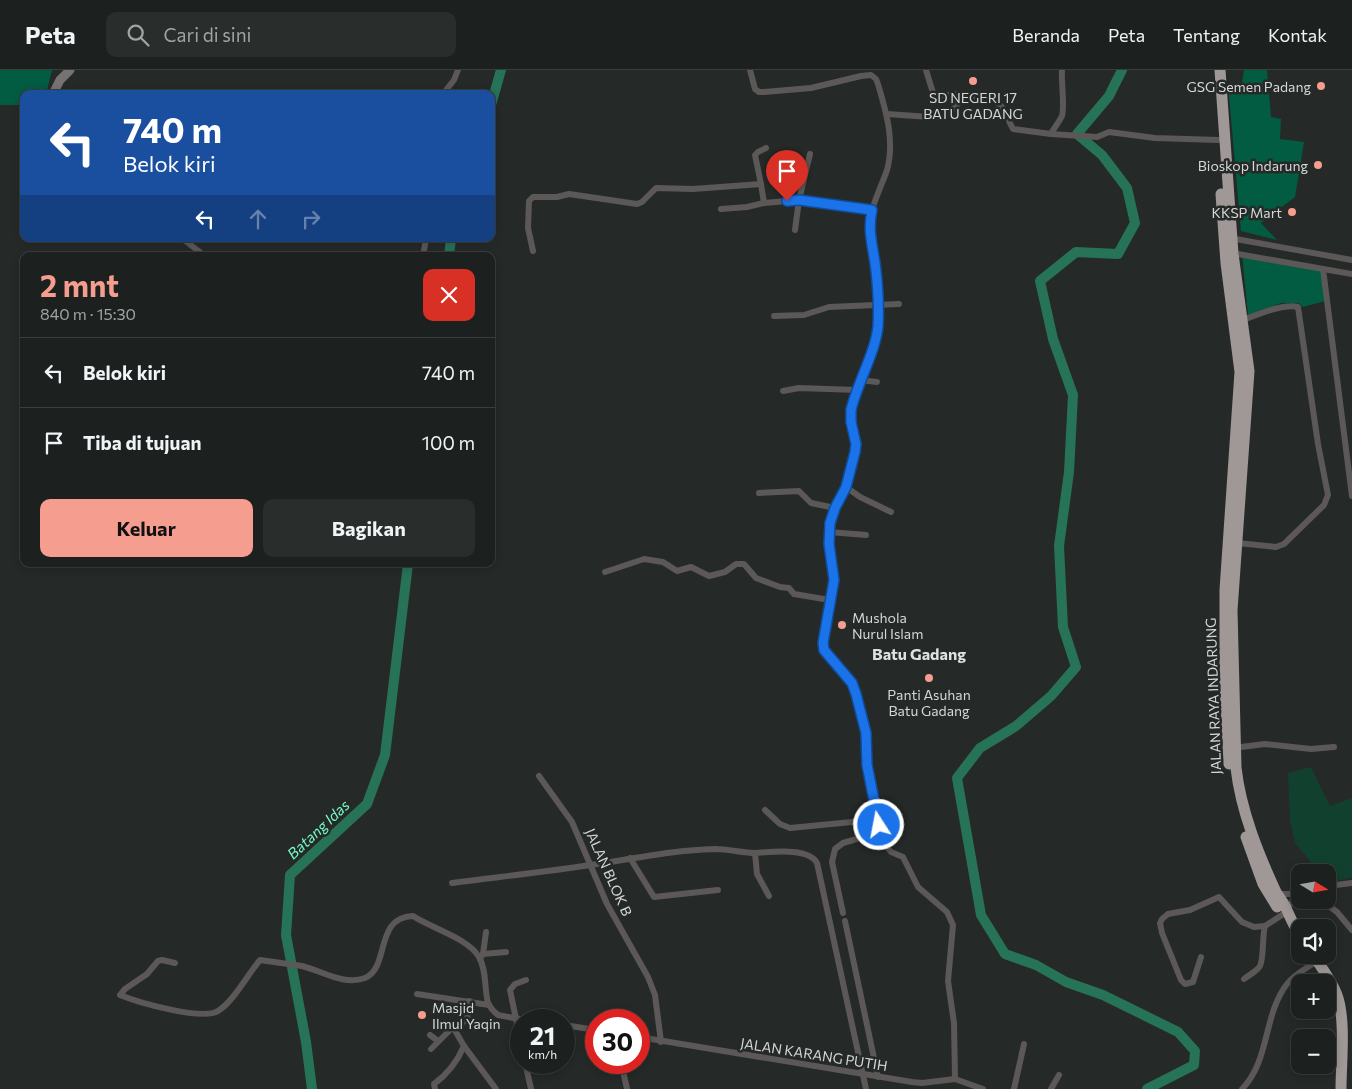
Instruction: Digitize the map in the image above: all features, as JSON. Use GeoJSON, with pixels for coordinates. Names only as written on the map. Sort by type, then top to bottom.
{"type":"FeatureCollection","features":[{"type":"Feature","properties":{"kind":"highway","name":"JALAN RAYA INDARUNG"},"geometry":{"type":"LineString","coordinates":[[1214,70],[1218,140],[1240,372],[1237,543],[1232,610],[1231,748]]}},
{"type":"Feature","properties":{"kind":"highway","name":"JALAN RAYA INDARUNG"},"geometry":{"type":"LineString","coordinates":[[1220,70],[1228,245],[1247,319],[1249,371],[1238,448],[1224,613],[1231,748],[1251,831],[1273,894],[1291,923]]}},
{"type":"Feature","properties":{"kind":"highway"},"geometry":{"type":"LineString","coordinates":[[1319,964],[1334,988],[1340,1005],[1342,1025],[1341,1089]]}},
{"type":"Feature","properties":{"kind":"street"},"geometry":{"type":"LineString","coordinates":[[55,90],[60,80],[70,70]]}},
{"type":"Feature","properties":{"kind":"street"},"geometry":{"type":"LineString","coordinates":[[446,90],[454,80],[458,70]]}},
{"type":"Feature","properties":{"kind":"street"},"geometry":{"type":"LineString","coordinates":[[750,70],[755,90],[764,92],[811,88],[871,75],[876,79],[887,114],[890,146],[888,164],[872,210],[869,228],[876,272],[878,305],[876,336],[851,410],[850,418],[855,449],[846,487],[835,508],[829,532],[834,575],[823,637],[823,647],[852,683],[856,694],[866,733],[867,765],[880,832],[889,850],[904,860],[918,886],[947,912],[952,921],[948,975],[955,1037],[955,1078],[983,1089]]}},
{"type":"Feature","properties":{"kind":"street"},"geometry":{"type":"LineString","coordinates":[[926,70],[934,96],[962,94],[971,98],[998,103],[1014,129],[1062,135],[1100,136],[1109,132],[1155,138],[1218,140]]}},
{"type":"Feature","properties":{"kind":"street"},"geometry":{"type":"LineString","coordinates":[[1051,134],[1063,111],[1062,70]]}},
{"type":"Feature","properties":{"kind":"street"},"geometry":{"type":"LineString","coordinates":[[887,114],[942,116],[950,112],[960,102],[971,98]]}},
{"type":"Feature","properties":{"kind":"street"},"geometry":{"type":"LineString","coordinates":[[764,204],[755,155],[766,148]]}},
{"type":"Feature","properties":{"kind":"street"},"geometry":{"type":"LineString","coordinates":[[795,230],[799,200],[810,154]]}},
{"type":"Feature","properties":{"kind":"street"},"geometry":{"type":"LineString","coordinates":[[533,251],[527,222],[531,198],[557,197],[569,194],[637,204],[642,202],[656,188],[693,189],[761,184]]}},
{"type":"Feature","properties":{"kind":"street"},"geometry":{"type":"LineString","coordinates":[[721,208],[747,207],[799,200],[872,210]]}},
{"type":"Feature","properties":{"kind":"street"},"geometry":{"type":"LineString","coordinates":[[188,242],[200,252]]}},
{"type":"Feature","properties":{"kind":"street"},"geometry":{"type":"LineString","coordinates":[[1228,245],[1352,260]]}},
{"type":"Feature","properties":{"kind":"street"},"geometry":{"type":"LineString","coordinates":[[1228,245],[1323,269],[1352,274]]}},
{"type":"Feature","properties":{"kind":"street"},"geometry":{"type":"LineString","coordinates":[[1323,269],[1352,496]]}},
{"type":"Feature","properties":{"kind":"street"},"geometry":{"type":"LineString","coordinates":[[774,316],[804,315],[829,307],[899,304]]}},
{"type":"Feature","properties":{"kind":"street"},"geometry":{"type":"LineString","coordinates":[[1237,543],[1272,547],[1284,544],[1324,505],[1328,495],[1318,444],[1299,308],[1294,306],[1275,308],[1247,319]]}},
{"type":"Feature","properties":{"kind":"street"},"geometry":{"type":"LineString","coordinates":[[860,380],[877,382]]}},
{"type":"Feature","properties":{"kind":"street"},"geometry":{"type":"LineString","coordinates":[[783,391],[799,388],[857,390]]}},
{"type":"Feature","properties":{"kind":"street"},"geometry":{"type":"LineString","coordinates":[[846,487],[860,497],[891,512]]}},
{"type":"Feature","properties":{"kind":"street"},"geometry":{"type":"LineString","coordinates":[[759,493],[799,491],[811,503],[835,508]]}},
{"type":"Feature","properties":{"kind":"street"},"geometry":{"type":"LineString","coordinates":[[829,532],[866,535]]}},
{"type":"Feature","properties":{"kind":"street"},"geometry":{"type":"LineString","coordinates":[[605,572],[644,559],[663,562],[677,571],[691,567],[709,576],[725,572],[736,564],[744,564],[756,578],[780,587],[789,588],[794,594],[830,600]]}},
{"type":"Feature","properties":{"kind":"street"},"geometry":{"type":"LineString","coordinates":[[1231,748],[1265,744],[1311,749],[1334,747]]}},
{"type":"Feature","properties":{"kind":"street","name":"JALAN BLOK B"},"geometry":{"type":"LineString","coordinates":[[539,776],[572,822],[607,904],[653,987],[661,1042]]}},
{"type":"Feature","properties":{"kind":"street"},"geometry":{"type":"LineString","coordinates":[[765,810],[780,824],[790,828],[852,822],[877,816]]}},
{"type":"Feature","properties":{"kind":"street"},"geometry":{"type":"LineString","coordinates":[[843,913],[832,862],[835,849],[843,844],[880,832]]}},
{"type":"Feature","properties":{"kind":"street"},"geometry":{"type":"LineString","coordinates":[[452,883],[591,865],[630,858],[714,849],[754,853],[797,852],[808,854],[815,859],[866,1089]]}},
{"type":"Feature","properties":{"kind":"street"},"geometry":{"type":"LineString","coordinates":[[754,853],[757,874],[769,896]]}},
{"type":"Feature","properties":{"kind":"street"},"geometry":{"type":"LineString","coordinates":[[630,858],[654,897],[718,890]]}},
{"type":"Feature","properties":{"kind":"street"},"geometry":{"type":"LineString","coordinates":[[1336,885],[1350,884]]}},
{"type":"Feature","properties":{"kind":"street"},"geometry":{"type":"LineString","coordinates":[[1273,894],[1291,894]]}},
{"type":"Feature","properties":{"kind":"street"},"geometry":{"type":"LineString","coordinates":[[1201,957],[1193,982],[1185,984],[1160,928],[1160,923],[1164,917],[1173,913],[1190,910],[1219,897],[1245,924],[1254,927],[1265,926],[1284,912],[1291,904]]}},
{"type":"Feature","properties":{"kind":"street"},"geometry":{"type":"LineString","coordinates":[[1333,909],[1352,930]]}},
{"type":"Feature","properties":{"kind":"street"},"geometry":{"type":"LineString","coordinates":[[175,963],[158,961],[147,974],[125,988],[120,995],[164,1008],[208,1014],[216,1013],[223,1008],[260,960],[298,966],[344,979],[355,980],[367,977],[374,971],[386,936],[395,922],[405,916],[413,916],[461,941],[481,956],[506,952]]}},
{"type":"Feature","properties":{"kind":"street"},"geometry":{"type":"LineString","coordinates":[[845,921],[878,1077]]}},
{"type":"Feature","properties":{"kind":"street"},"geometry":{"type":"LineString","coordinates":[[1244,979],[1256,971],[1261,963],[1262,935],[1265,926]]}},
{"type":"Feature","properties":{"kind":"street"},"geometry":{"type":"LineString","coordinates":[[486,932],[481,956],[489,1005],[498,1015],[510,1018]]}},
{"type":"Feature","properties":{"kind":"street"},"geometry":{"type":"LineString","coordinates":[[1242,1089],[1249,1082],[1257,1067],[1276,1004],[1284,989],[1308,964]]}},
{"type":"Feature","properties":{"kind":"street"},"geometry":{"type":"LineString","coordinates":[[514,1009],[510,990],[515,984],[526,980]]}},
{"type":"Feature","properties":{"kind":"street"},"geometry":{"type":"LineString","coordinates":[[417,994],[489,1005]]}},
{"type":"Feature","properties":{"kind":"street"},"geometry":{"type":"LineString","coordinates":[[431,1050],[452,1027],[467,1020],[469,1001]]}},
{"type":"Feature","properties":{"kind":"street"},"geometry":{"type":"LineString","coordinates":[[452,1027],[496,1089]]}},
{"type":"Feature","properties":{"kind":"street"},"geometry":{"type":"LineString","coordinates":[[430,1035],[438,1041]]}},
{"type":"Feature","properties":{"kind":"street","name":"JALAN KARANG PUTIH"},"geometry":{"type":"LineString","coordinates":[[650,1040],[863,1076],[922,1083],[955,1078]]}},
{"type":"Feature","properties":{"kind":"street"},"geometry":{"type":"LineString","coordinates":[[1014,1089],[1024,1044]]}},
{"type":"Feature","properties":{"kind":"street"},"geometry":{"type":"LineString","coordinates":[[435,1089],[434,1084],[443,1078],[454,1065],[464,1046]]}},
{"type":"Feature","properties":{"kind":"street"},"geometry":{"type":"LineString","coordinates":[[528,1074],[531,1089]]}},
{"type":"Feature","properties":{"kind":"street"},"geometry":{"type":"LineString","coordinates":[[624,1074],[627,1089]]}},
{"type":"Feature","properties":{"kind":"street"},"geometry":{"type":"LineString","coordinates":[[1051,1089],[1059,1075]]}},
{"type":"Feature","properties":{"kind":"green space"},"geometry":{"type":"Polygon","coordinates":[[[0,70],[52,70],[47,90],[20,90],[20,105],[0,105],[0,70]]]}},
{"type":"Feature","properties":{"kind":"green space"},"geometry":{"type":"Polygon","coordinates":[[[1244,70],[1267,70],[1271,117],[1281,119],[1280,139],[1304,142],[1295,197],[1261,223],[1277,240],[1241,231],[1228,84],[1242,83],[1244,70]]]}},
{"type":"Feature","properties":{"kind":"green space"},"geometry":{"type":"Polygon","coordinates":[[[1242,254],[1321,268],[1325,301],[1303,307],[1299,303],[1281,303],[1248,315],[1242,254]]]}},
{"type":"Feature","properties":{"kind":"green space"},"geometry":{"type":"Polygon","coordinates":[[[1311,767],[1330,806],[1352,798],[1352,877],[1336,881],[1336,864],[1312,864],[1295,843],[1290,820],[1288,773],[1311,767]]]}},
{"type":"Feature","properties":{"kind":"waterway","name":"Batang Idas"},"geometry":{"type":"LineString","coordinates":[[495,91],[501,70]]}},
{"type":"Feature","properties":{"kind":"waterway"},"geometry":{"type":"LineString","coordinates":[[1122,70],[1109,96],[1077,134],[1102,155],[1127,188],[1135,223],[1118,254],[1076,252],[1040,281],[1053,339],[1073,395],[1069,472],[1059,546],[1063,627],[1076,667],[1051,696],[1016,726],[980,748],[957,778],[981,915],[1005,954],[1036,965],[1066,982],[1103,995],[1178,1032],[1195,1051],[1194,1065],[1147,1089]]}},
{"type":"Feature","properties":{"kind":"waterway","name":"Batang Idas"},"geometry":{"type":"LineString","coordinates":[[449,252],[451,242]]}},
{"type":"Feature","properties":{"kind":"waterway","name":"Batang Idas"},"geometry":{"type":"LineString","coordinates":[[312,1089],[306,1042],[286,935],[290,875],[367,804],[385,755],[408,567]]}},
{"type":"Feature","properties":{"kind":"place","name":"SD NEGERI 17 BATU GADANG"},"geometry":{"type":"Point","coordinates":[973,81]}},
{"type":"Feature","properties":{"kind":"place","name":"GSG Semen Padang"},"geometry":{"type":"Point","coordinates":[1321,86]}},
{"type":"Feature","properties":{"kind":"place","name":"Bioskop Indarung"},"geometry":{"type":"Point","coordinates":[1318,165]}},
{"type":"Feature","properties":{"kind":"place","name":"KKSP Mart"},"geometry":{"type":"Point","coordinates":[1292,212]}},
{"type":"Feature","properties":{"kind":"place","name":"Mushola Nurul Islam"},"geometry":{"type":"Point","coordinates":[842,625]}},
{"type":"Feature","properties":{"kind":"place","name":"Panti Asuhan Batu Gadang"},"geometry":{"type":"Point","coordinates":[929,678]}},
{"type":"Feature","properties":{"kind":"place","name":"Masjid Ilmul Yaqin"},"geometry":{"type":"Point","coordinates":[422,1015]}},
{"type":"Feature","properties":{"kind":"district","name":"Batu Gadang"},"geometry":{"type":"Point","coordinates":[919,653]}},
{"type":"Feature","properties":{"kind":"route"},"geometry":{"type":"LineString","coordinates":[[787,201],[799,200],[872,210],[869,228],[876,272],[878,328],[851,410],[850,418],[856,444],[852,465],[846,487],[835,508],[830,523],[829,544],[834,580],[823,643],[824,650],[852,683],[856,694],[865,727],[867,765],[879,825]]}}]}
